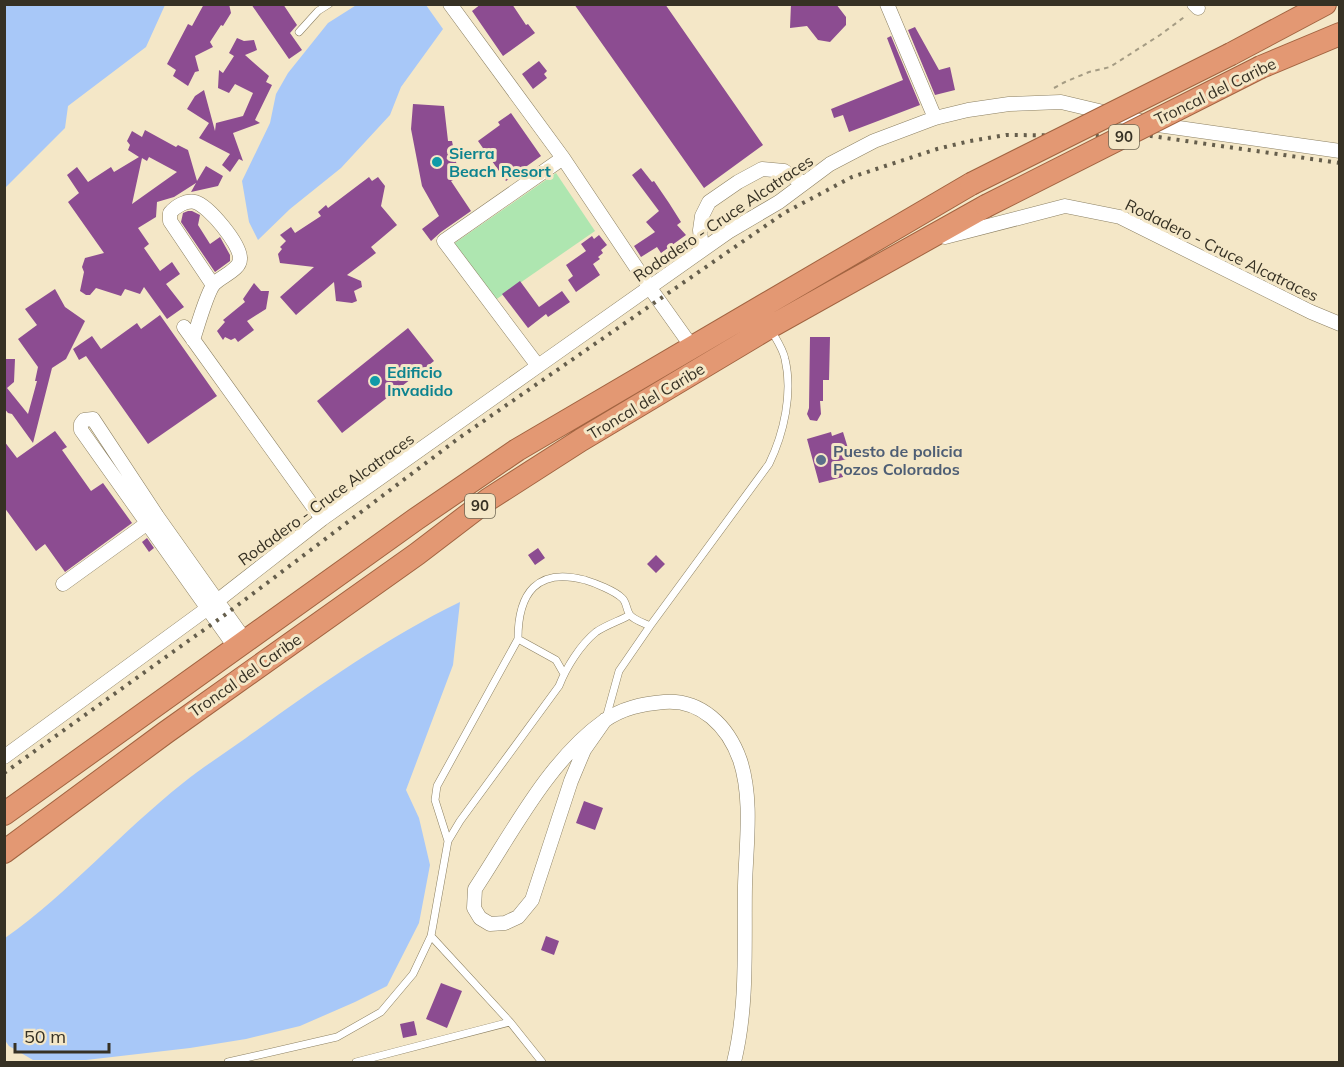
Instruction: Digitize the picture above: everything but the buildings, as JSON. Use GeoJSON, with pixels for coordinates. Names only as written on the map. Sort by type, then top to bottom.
{"type":"FeatureCollection","features":[{"type":"Feature","properties":{"kind":"highway","name":"Troncal del Caribe"},"geometry":{"type":"LineString","coordinates":[[4,814],[416,519],[517,450],[971,184],[1232,54],[1325,4]]}},
{"type":"Feature","properties":{"kind":"highway","name":"Troncal del Caribe"},"geometry":{"type":"LineString","coordinates":[[4,852],[165,733],[417,554],[489,499],[580,440],[770,327],[986,206],[1261,68],[1340,34]]}},
{"type":"Feature","properties":{"kind":"street"},"geometry":{"type":"LineString","coordinates":[[450,4],[562,158],[692,346]]}},
{"type":"Feature","properties":{"kind":"street"},"geometry":{"type":"LineString","coordinates":[[887,4],[935,118]]}},
{"type":"Feature","properties":{"kind":"street","name":"Rodadero - Cruce Alcatraces"},"geometry":{"type":"LineString","coordinates":[[4,757],[212,604],[322,519],[538,366],[728,232],[779,202],[830,164],[874,141],[935,118],[968,110],[1033,102],[1061,102],[1158,125],[1340,151]]}},
{"type":"Feature","properties":{"kind":"street"},"geometry":{"type":"LineString","coordinates":[[538,366],[444,241],[562,158]]}},
{"type":"Feature","properties":{"kind":"street"},"geometry":{"type":"LineString","coordinates":[[702,250],[700,230],[702,216],[709,202],[738,182],[762,169],[784,171],[803,183]]}},
{"type":"Feature","properties":{"kind":"street"},"geometry":{"type":"LineString","coordinates":[[193,340],[213,285],[235,268],[240,257],[229,235],[202,206],[193,202],[184,203],[170,213],[170,221],[213,285]]}},
{"type":"Feature","properties":{"kind":"street","name":"Rodadero - Cruce Alcatraces"},"geometry":{"type":"LineString","coordinates":[[914,245],[1065,206],[1120,217],[1311,312],[1340,324]]}},
{"type":"Feature","properties":{"kind":"street"},"geometry":{"type":"LineString","coordinates":[[184,327],[322,519]]}},
{"type":"Feature","properties":{"kind":"street"},"geometry":{"type":"LineString","coordinates":[[152,520],[93,419],[84,420],[81,430],[152,520],[240,644]]}},
{"type":"Feature","properties":{"kind":"street"},"geometry":{"type":"LineString","coordinates":[[63,584],[152,520]]}},
{"type":"Feature","properties":{"kind":"street"},"geometry":{"type":"LineString","coordinates":[[605,720],[584,750],[571,781],[532,900],[519,917],[505,923],[490,924],[480,918],[474,908],[476,889],[555,766],[577,743],[605,720],[637,705],[675,701],[701,708],[729,735],[740,762],[747,801],[743,1008],[734,1062]]}},
{"type":"Feature","properties":{"kind":"lane"},"geometry":{"type":"LineString","coordinates":[[299,32],[318,11],[329,4]]}},
{"type":"Feature","properties":{"kind":"lane"},"geometry":{"type":"LineString","coordinates":[[605,720],[619,671],[769,464],[779,443],[789,389],[785,357],[770,327]]}},
{"type":"Feature","properties":{"kind":"lane"},"geometry":{"type":"LineString","coordinates":[[448,841],[435,800],[437,786],[518,639],[518,622],[527,594],[545,578],[569,576],[595,583],[623,598],[630,615],[650,626]]}},
{"type":"Feature","properties":{"kind":"lane"},"geometry":{"type":"LineString","coordinates":[[228,1062],[337,1037],[381,1012],[413,974],[431,936],[448,841],[460,821],[559,686],[564,674],[581,649],[596,632],[630,615]]}},
{"type":"Feature","properties":{"kind":"lane"},"geometry":{"type":"LineString","coordinates":[[518,639],[556,660],[564,674]]}},
{"type":"Feature","properties":{"kind":"lane"},"geometry":{"type":"LineString","coordinates":[[431,936],[510,1022],[538,1061]]}},
{"type":"Feature","properties":{"kind":"lane"},"geometry":{"type":"LineString","coordinates":[[356,1062],[510,1022]]}},
{"type":"Feature","properties":{"kind":"path"},"geometry":{"type":"LineString","coordinates":[[1033,102],[1065,82],[1089,72],[1110,67],[1160,35],[1196,6]]}},
{"type":"Feature","properties":{"kind":"green space"},"geometry":{"type":"Polygon","coordinates":[[[556,173],[595,231],[491,303],[449,247],[556,173]]]}},
{"type":"Feature","properties":{"kind":"water"},"geometry":{"type":"Polygon","coordinates":[[[5,4],[165,5],[146,47],[68,106],[65,128],[5,188],[5,4]]]}},
{"type":"Feature","properties":{"kind":"water"},"geometry":{"type":"Polygon","coordinates":[[[358,4],[426,5],[443,29],[401,87],[390,115],[341,168],[290,209],[258,240],[249,222],[242,181],[270,123],[276,94],[288,73],[328,23],[358,4]]]}},
{"type":"Feature","properties":{"kind":"water"},"geometry":{"type":"Polygon","coordinates":[[[460,602],[453,665],[406,790],[419,818],[430,865],[419,923],[387,986],[300,1026],[246,1039],[190,1048],[86,1060],[33,1060],[9,1046],[4,1039],[5,938],[51,902],[160,802],[198,771],[350,666],[404,632],[460,602]]]}},
{"type":"Feature","properties":{"kind":"railway"},"geometry":{"type":"LineString","coordinates":[[4,773],[226,614],[459,438],[784,213],[852,177],[937,149],[1006,135],[1151,136],[1340,163]]}},
{"type":"Feature","properties":{"kind":"place","name":"Sierra Beach Resort"},"geometry":{"type":"Point","coordinates":[437,162]}},
{"type":"Feature","properties":{"kind":"place","name":"Edificio Invadido"},"geometry":{"type":"Point","coordinates":[375,381]}},
{"type":"Feature","properties":{"kind":"place","name":"Puesto de policia Pozos Colorados"},"geometry":{"type":"Point","coordinates":[821,460]}}]}
